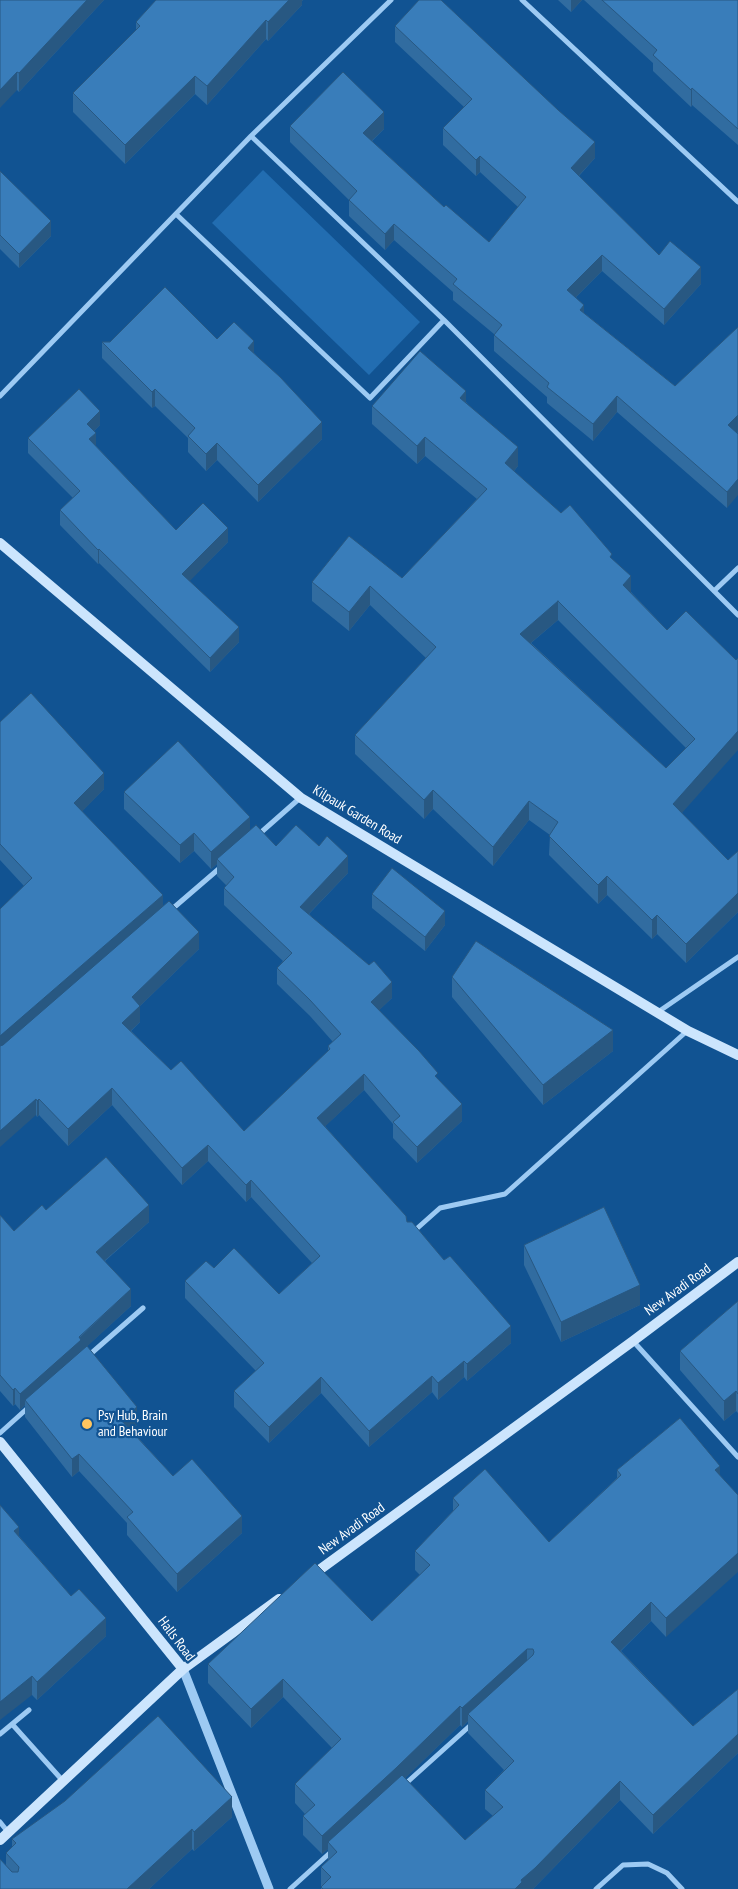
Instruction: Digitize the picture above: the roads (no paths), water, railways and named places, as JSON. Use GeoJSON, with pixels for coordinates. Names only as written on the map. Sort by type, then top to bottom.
{"type":"FeatureCollection","features":[{"type":"Feature","properties":{"kind":"main road","name":"Kilpauk Garden Road"},"geometry":{"type":"LineString","coordinates":[[0,542],[301,798],[688,1031],[738,1055]]}},
{"type":"Feature","properties":{"kind":"main road","name":"New Avadi Road"},"geometry":{"type":"LineString","coordinates":[[302,1582],[633,1341],[738,1262]]}},
{"type":"Feature","properties":{"kind":"main road","name":"Halls Road"},"geometry":{"type":"LineString","coordinates":[[0,1442],[183,1669]]}},
{"type":"Feature","properties":{"kind":"main road"},"geometry":{"type":"LineString","coordinates":[[0,1840],[183,1669],[286,1594]]}},
{"type":"Feature","properties":{"kind":"street"},"geometry":{"type":"LineString","coordinates":[[0,396],[252,136],[391,0]]}},
{"type":"Feature","properties":{"kind":"street"},"geometry":{"type":"LineString","coordinates":[[522,0],[738,202]]}},
{"type":"Feature","properties":{"kind":"street"},"geometry":{"type":"LineString","coordinates":[[252,136],[444,320],[738,615]]}},
{"type":"Feature","properties":{"kind":"street"},"geometry":{"type":"LineString","coordinates":[[176,214],[370,398],[444,320]]}},
{"type":"Feature","properties":{"kind":"street"},"geometry":{"type":"LineString","coordinates":[[714,591],[738,568]]}},
{"type":"Feature","properties":{"kind":"street"},"geometry":{"type":"LineString","coordinates":[[256,837],[301,798]]}},
{"type":"Feature","properties":{"kind":"street"},"geometry":{"type":"LineString","coordinates":[[166,915],[226,863]]}},
{"type":"Feature","properties":{"kind":"street"},"geometry":{"type":"LineString","coordinates":[[658,1012],[738,957]]}},
{"type":"Feature","properties":{"kind":"street"},"geometry":{"type":"LineString","coordinates":[[410,1235],[440,1208],[505,1194],[688,1031]]}},
{"type":"Feature","properties":{"kind":"street"},"geometry":{"type":"LineString","coordinates":[[84,1359],[143,1308]]}},
{"type":"Feature","properties":{"kind":"street"},"geometry":{"type":"LineString","coordinates":[[633,1341],[738,1457]]}},
{"type":"Feature","properties":{"kind":"street"},"geometry":{"type":"LineString","coordinates":[[0,1432],[33,1404]]}},
{"type":"Feature","properties":{"kind":"street","name":"Halls Road"},"geometry":{"type":"LineString","coordinates":[[183,1669],[269,1889]]}},
{"type":"Feature","properties":{"kind":"street"},"geometry":{"type":"LineString","coordinates":[[0,1734],[29,1710]]}},
{"type":"Feature","properties":{"kind":"street"},"geometry":{"type":"LineString","coordinates":[[399,1790],[480,1717]]}},
{"type":"Feature","properties":{"kind":"street"},"geometry":{"type":"LineString","coordinates":[[12,1724],[63,1781]]}},
{"type":"Feature","properties":{"kind":"street"},"geometry":{"type":"LineString","coordinates":[[0,1822],[9,1832]]}},
{"type":"Feature","properties":{"kind":"street"},"geometry":{"type":"LineString","coordinates":[[290,1889],[334,1849]]}},
{"type":"Feature","properties":{"kind":"street"},"geometry":{"type":"LineString","coordinates":[[596,1889],[622,1865],[648,1864],[667,1874],[682,1889]]}},
{"type":"Feature","properties":{"kind":"place","name":"Psy Hub, Brain and Behaviour"},"geometry":{"type":"Point","coordinates":[87,1424]}}]}
